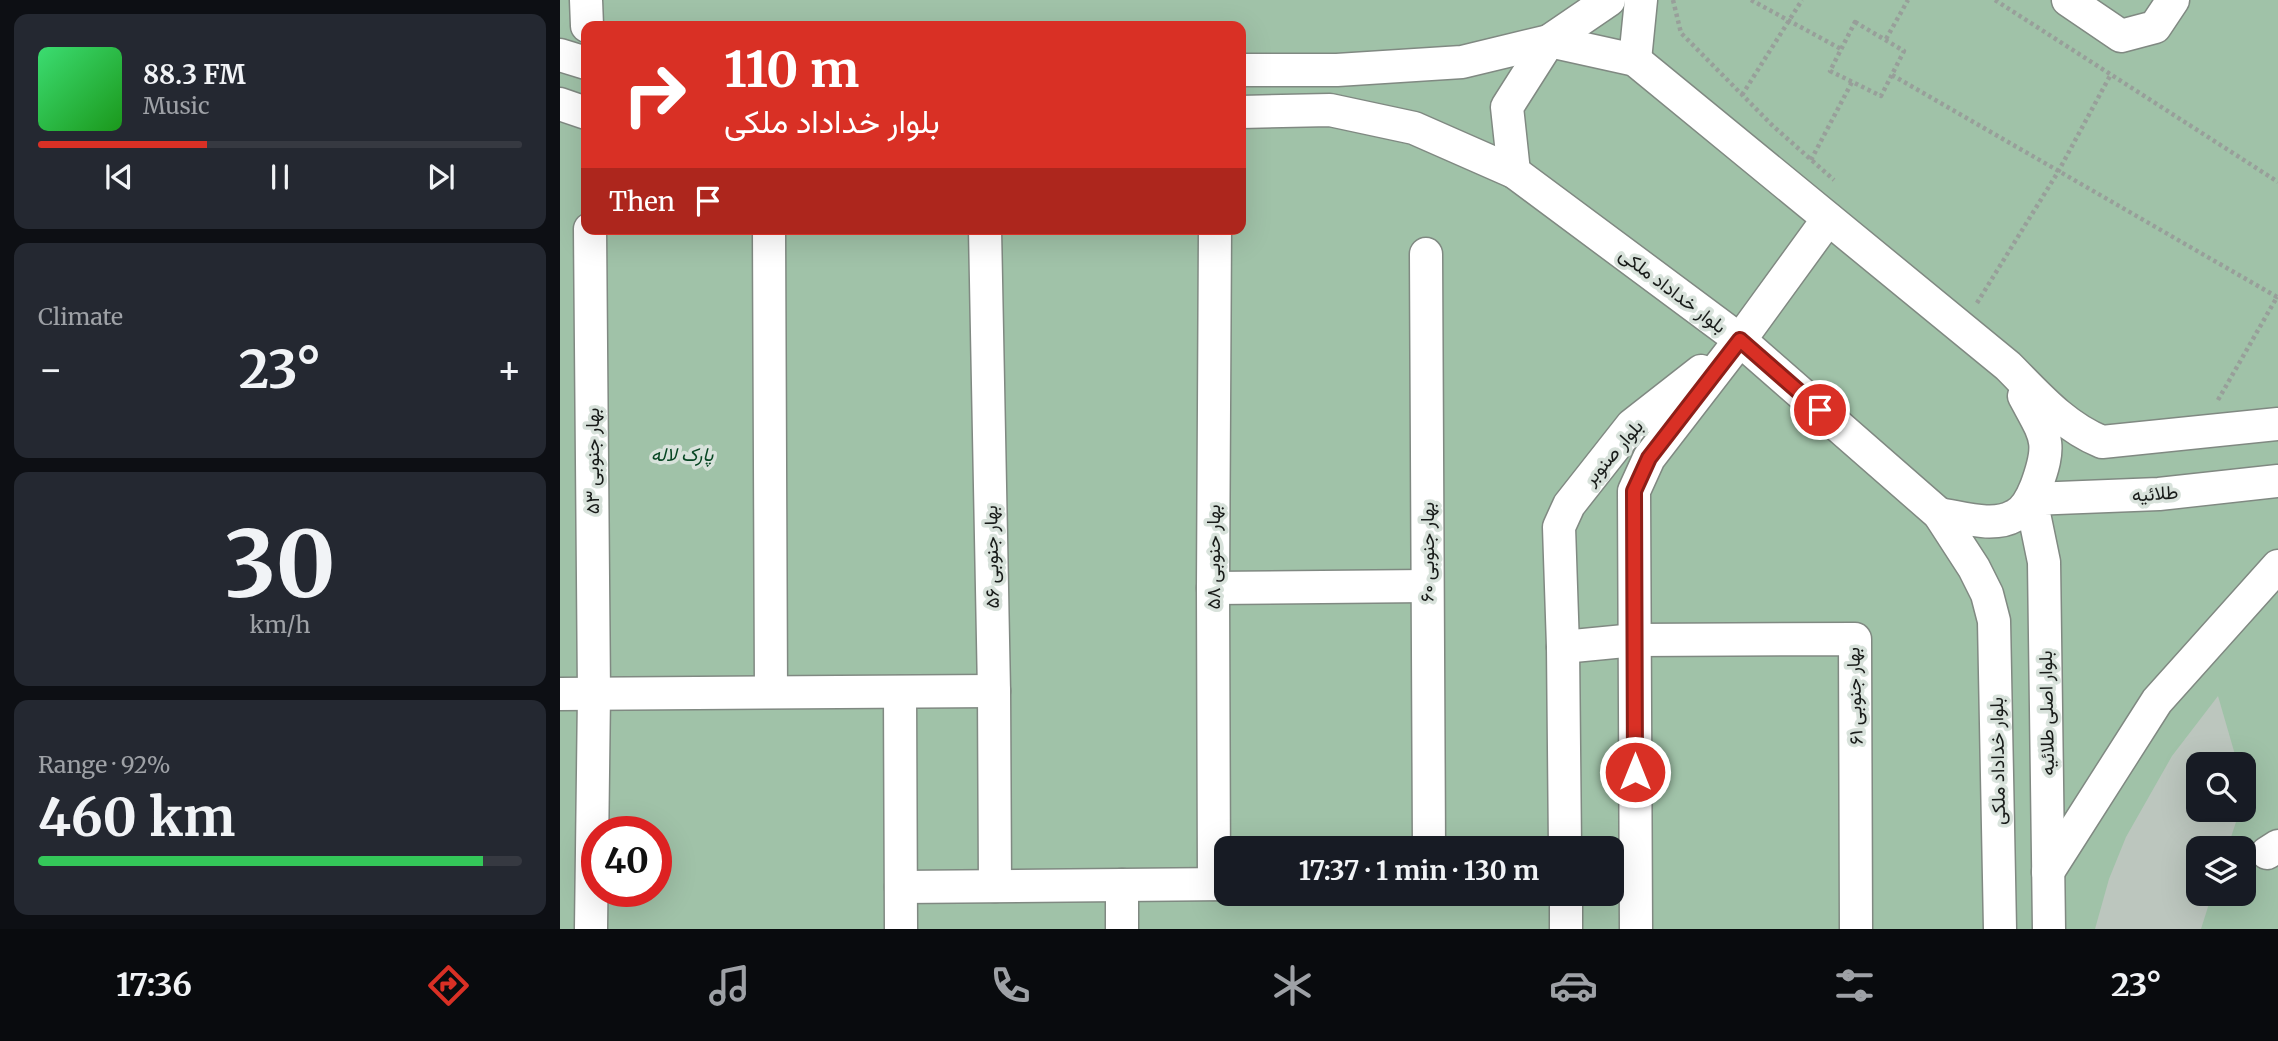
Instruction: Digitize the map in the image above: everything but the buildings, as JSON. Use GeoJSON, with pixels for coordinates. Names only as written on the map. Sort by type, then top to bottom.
{"type":"FeatureCollection","features":[{"type":"Feature","properties":{"kind":"street"},"geometry":{"type":"LineString","coordinates":[[586,0],[587,21]]}},
{"type":"Feature","properties":{"kind":"street"},"geometry":{"type":"LineString","coordinates":[[1246,70],[1337,70],[1462,62],[1549,41],[1609,0]]}},
{"type":"Feature","properties":{"kind":"street"},"geometry":{"type":"LineString","coordinates":[[1635,60],[1641,0]]}},
{"type":"Feature","properties":{"kind":"street"},"geometry":{"type":"LineString","coordinates":[[2068,0],[2121,36],[2155,27],[2172,0]]}},
{"type":"Feature","properties":{"kind":"street"},"geometry":{"type":"LineString","coordinates":[[1549,41],[1635,60],[2008,366],[2063,420],[2083,434],[2102,442],[2278,424]]}},
{"type":"Feature","properties":{"kind":"street"},"geometry":{"type":"LineString","coordinates":[[1514,173],[1507,107],[1549,41]]}},
{"type":"Feature","properties":{"kind":"street"},"geometry":{"type":"LineString","coordinates":[[560,55],[581,61]]}},
{"type":"Feature","properties":{"kind":"street"},"geometry":{"type":"LineString","coordinates":[[560,104],[581,111]]}},
{"type":"Feature","properties":{"kind":"street","name":"بلوار خداداد ملکی"},"geometry":{"type":"LineString","coordinates":[[1246,112],[1330,110],[1414,128],[1514,173],[1740,340],[1939,514],[1974,568],[1987,594],[1994,621],[2000,929]]}},
{"type":"Feature","properties":{"kind":"street"},"geometry":{"type":"LineString","coordinates":[[1740,340],[1828,219]]}},
{"type":"Feature","properties":{"kind":"street","name":"بهار جنوبی ۵۳"},"geometry":{"type":"LineString","coordinates":[[590,235],[594,694],[590,929]]}},
{"type":"Feature","properties":{"kind":"street"},"geometry":{"type":"LineString","coordinates":[[769,235],[771,692]]}},
{"type":"Feature","properties":{"kind":"street","name":"بهار جنوبی ۵۶"},"geometry":{"type":"LineString","coordinates":[[985,235],[995,886]]}},
{"type":"Feature","properties":{"kind":"street","name":"بهار حنوبی ۵۸"},"geometry":{"type":"LineString","coordinates":[[1215,235],[1213,587],[1219,836]]}},
{"type":"Feature","properties":{"kind":"street","name":"بهار جنوبی ۶۰"},"geometry":{"type":"LineString","coordinates":[[1426,254],[1429,836]]}},
{"type":"Feature","properties":{"kind":"street","name":"بلوار صنوبر"},"geometry":{"type":"LineString","coordinates":[[1636,929],[1624,878],[1634,640],[1634,491],[1649,458],[1740,340]]}},
{"type":"Feature","properties":{"kind":"street","name":"بلوار صنوبر"},"geometry":{"type":"LineString","coordinates":[[1565,836],[1559,527],[1569,505],[1632,425],[1740,340]]}},
{"type":"Feature","properties":{"kind":"street"},"geometry":{"type":"LineString","coordinates":[[1939,514],[1993,521],[2014,516],[2031,499],[2047,458],[2046,443],[2044,433],[2008,366]]}},
{"type":"Feature","properties":{"kind":"street","name":"طلائیه"},"geometry":{"type":"LineString","coordinates":[[2031,499],[2160,494],[2278,481]]}},
{"type":"Feature","properties":{"kind":"street","name":"بلوار اصلی طلائیه"},"geometry":{"type":"LineString","coordinates":[[2031,499],[2044,562],[2049,929]]}},
{"type":"Feature","properties":{"kind":"street"},"geometry":{"type":"LineString","coordinates":[[2048,872],[2157,701],[2278,566]]}},
{"type":"Feature","properties":{"kind":"street"},"geometry":{"type":"LineString","coordinates":[[1213,587],[1427,586]]}},
{"type":"Feature","properties":{"kind":"street","name":"بهار جنوبی ۶۱"},"geometry":{"type":"LineString","coordinates":[[1634,640],[1855,639],[1856,929]]}},
{"type":"Feature","properties":{"kind":"street"},"geometry":{"type":"LineString","coordinates":[[1563,647],[1634,640]]}},
{"type":"Feature","properties":{"kind":"street"},"geometry":{"type":"LineString","coordinates":[[560,694],[994,691]]}},
{"type":"Feature","properties":{"kind":"street"},"geometry":{"type":"LineString","coordinates":[[900,692],[901,929]]}},
{"type":"Feature","properties":{"kind":"street"},"geometry":{"type":"LineString","coordinates":[[901,887],[1214,884]]}},
{"type":"Feature","properties":{"kind":"street"},"geometry":{"type":"LineString","coordinates":[[1122,885],[1122,929]]}},
{"type":"Feature","properties":{"kind":"street"},"geometry":{"type":"LineString","coordinates":[[1566,906],[1566,929]]}},
{"type":"Feature","properties":{"kind":"path"},"geometry":{"type":"LineString","coordinates":[[1674,0],[1681,33],[1742,95],[1841,187]]}},
{"type":"Feature","properties":{"kind":"path"},"geometry":{"type":"LineString","coordinates":[[1751,0],[1842,49]]}},
{"type":"Feature","properties":{"kind":"path"},"geometry":{"type":"LineString","coordinates":[[1742,95],[1802,0]]}},
{"type":"Feature","properties":{"kind":"path"},"geometry":{"type":"LineString","coordinates":[[1886,39],[1908,0]]}},
{"type":"Feature","properties":{"kind":"path"},"geometry":{"type":"LineString","coordinates":[[1995,0],[2278,182]]}},
{"type":"Feature","properties":{"kind":"path"},"geometry":{"type":"LineString","coordinates":[[1855,22],[1886,39],[1905,51],[1881,96],[1830,71],[1855,22]]}},
{"type":"Feature","properties":{"kind":"path"},"geometry":{"type":"LineString","coordinates":[[1969,301],[1976,306],[2058,172],[2111,74]]}},
{"type":"Feature","properties":{"kind":"path"},"geometry":{"type":"LineString","coordinates":[[1892,75],[2277,296],[2212,410]]}},
{"type":"Feature","properties":{"kind":"path"},"geometry":{"type":"LineString","coordinates":[[1811,160],[1852,82]]}},
{"type":"Feature","properties":{"kind":"green space","name":"پارک لاله"},"geometry":{"type":"Polygon","coordinates":[[[560,0],[2278,0],[2278,929],[560,929],[560,0]]]}},
{"type":"Feature","properties":{"kind":"route"},"geometry":{"type":"LineString","coordinates":[[1635,772],[1634,491],[1649,458],[1740,340],[1820,410]]}}]}
